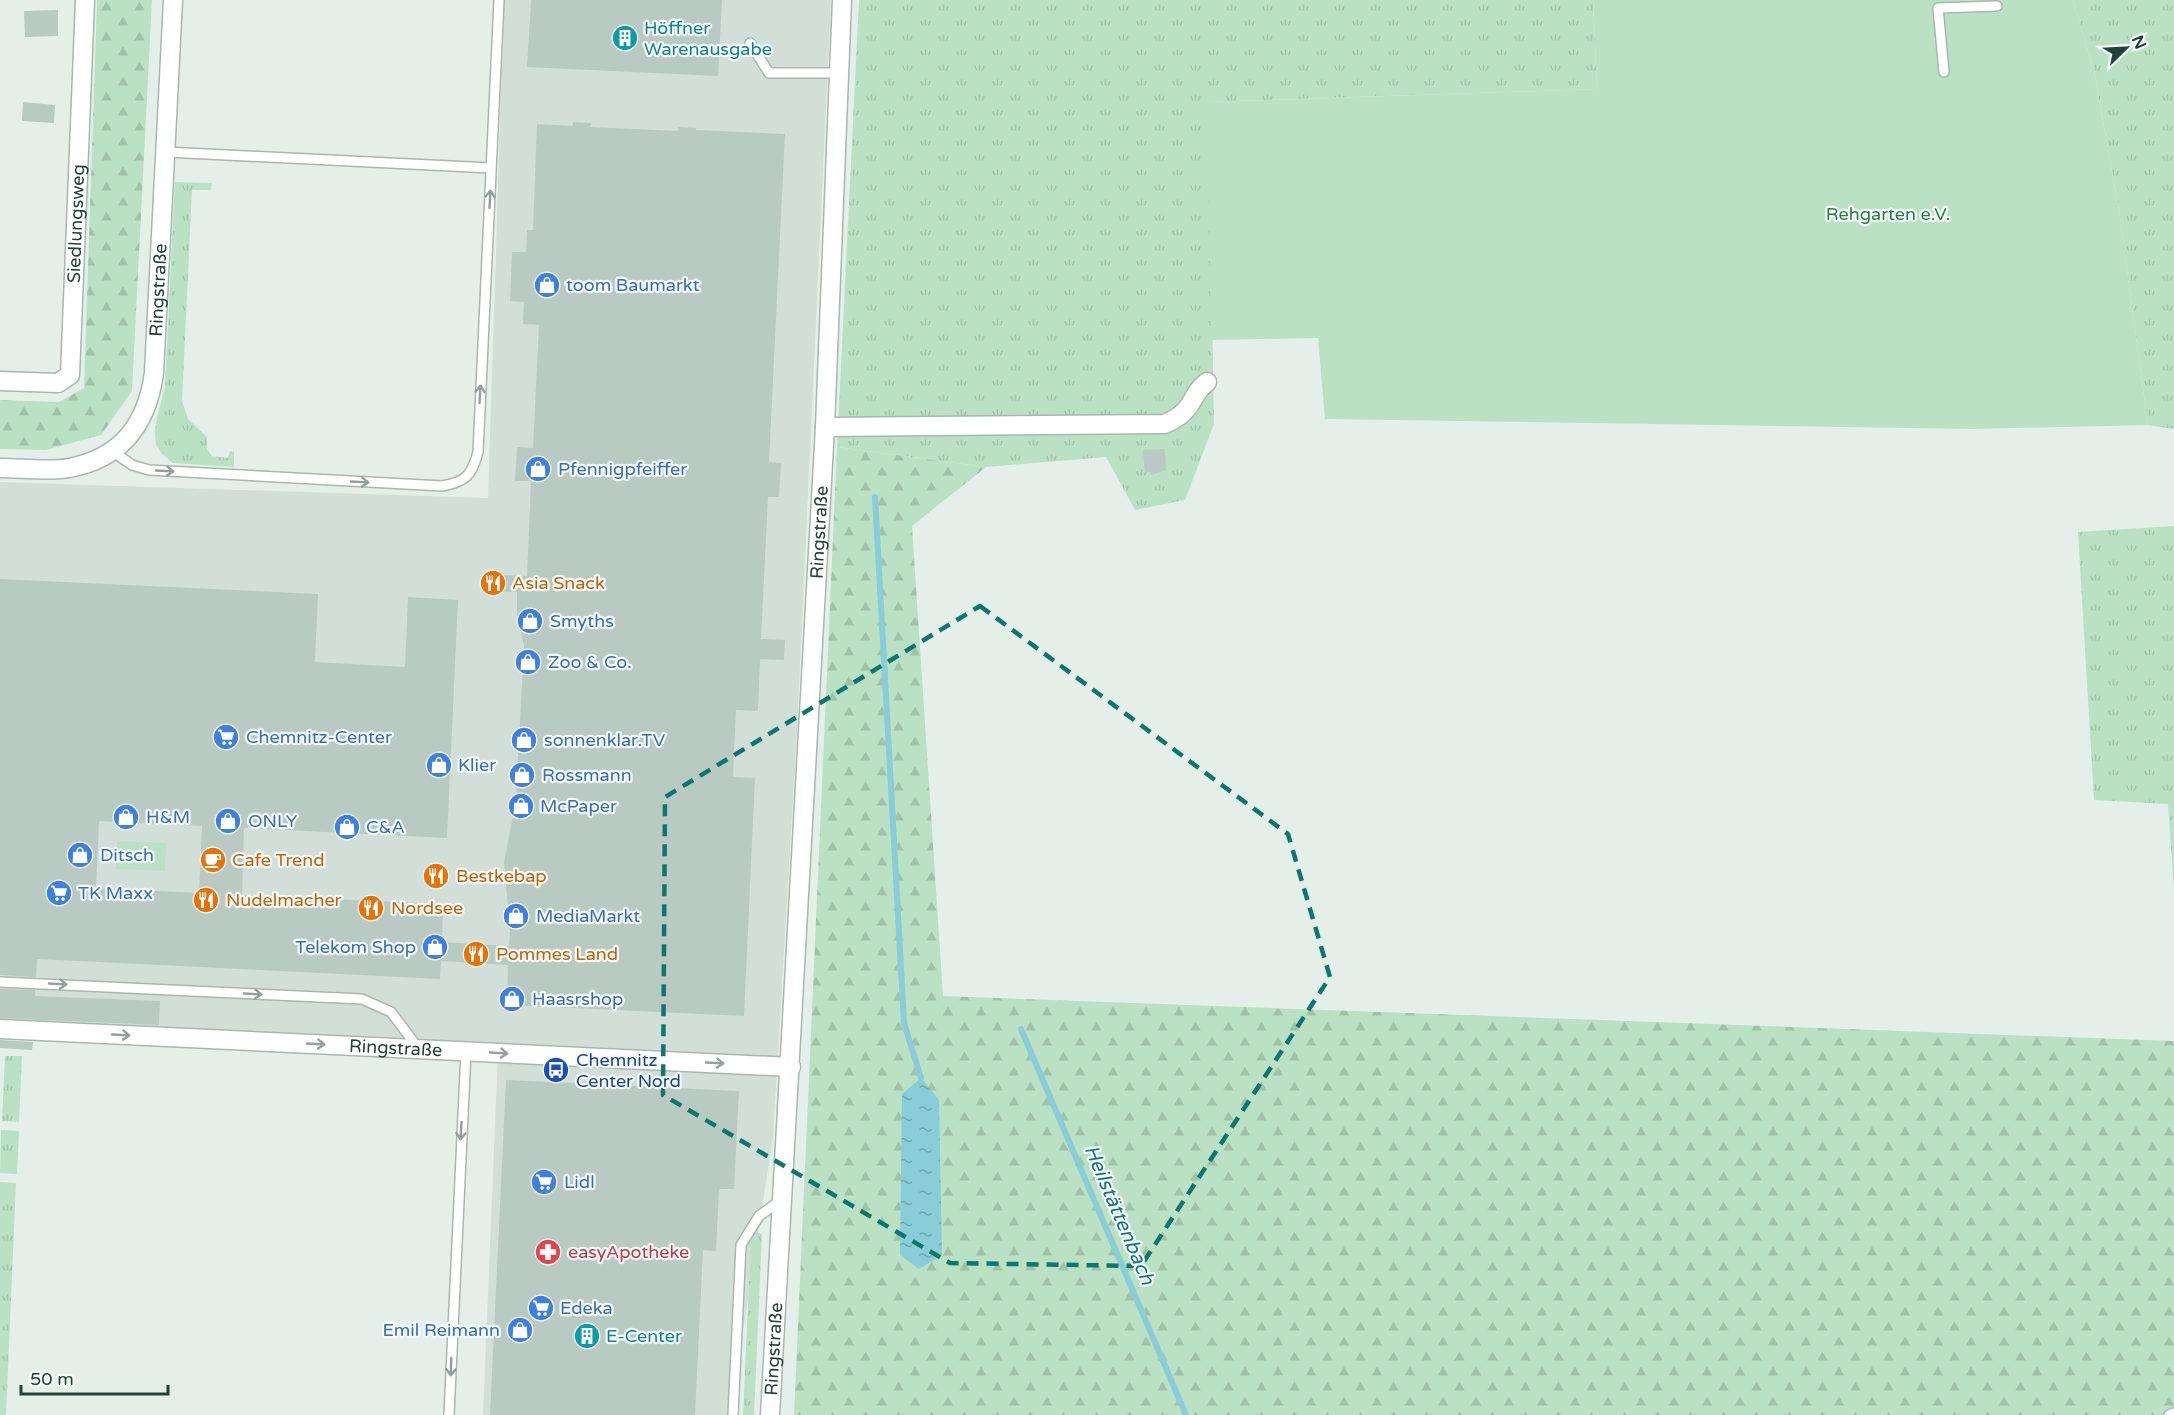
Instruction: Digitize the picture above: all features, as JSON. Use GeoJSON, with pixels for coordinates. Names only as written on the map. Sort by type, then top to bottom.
{"type":"FeatureCollection","features":[{"type":"Feature","properties":{"kind":"street","name":"Siedlungsweg"},"geometry":{"type":"LineString","coordinates":[[0,381],[58,383],[70,375],[86,0]]}},
{"type":"Feature","properties":{"kind":"street","name":"Ringstraße"},"geometry":{"type":"LineString","coordinates":[[0,468],[68,468],[96,460],[112,451],[134,432],[152,392],[173,0]]}},
{"type":"Feature","properties":{"kind":"street","name":"Ringstraße"},"geometry":{"type":"LineString","coordinates":[[770,1415],[825,428],[842,0]]}},
{"type":"Feature","properties":{"kind":"street"},"geometry":{"type":"LineString","coordinates":[[825,428],[1165,424],[1177,418],[1189,406],[1197,390],[1207,382]]}},
{"type":"Feature","properties":{"kind":"street","name":"Ringstraße"},"geometry":{"type":"LineString","coordinates":[[0,1029],[791,1066]]}},
{"type":"Feature","properties":{"kind":"lane"},"geometry":{"type":"LineString","coordinates":[[112,451],[132,465],[149,470],[442,486],[454,484],[468,476],[478,452],[499,0]]}},
{"type":"Feature","properties":{"kind":"lane"},"geometry":{"type":"LineString","coordinates":[[1944,72],[1938,8],[1997,6]]}},
{"type":"Feature","properties":{"kind":"lane"},"geometry":{"type":"LineString","coordinates":[[750,43],[770,73],[839,73]]}},
{"type":"Feature","properties":{"kind":"lane"},"geometry":{"type":"LineString","coordinates":[[166,152],[491,168]]}},
{"type":"Feature","properties":{"kind":"lane"},"geometry":{"type":"LineString","coordinates":[[0,982],[362,999],[391,1012],[419,1049]]}},
{"type":"Feature","properties":{"kind":"lane"},"geometry":{"type":"LineString","coordinates":[[448,1415],[466,1051]]}},
{"type":"Feature","properties":{"kind":"lane"},"geometry":{"type":"LineString","coordinates":[[733,1415],[741,1245],[759,1216],[783,1199]]}},
{"type":"Feature","properties":{"kind":"lane"},"geometry":{"type":"LineString","coordinates":[[2169,1415],[2174,1413]]}},
{"type":"Feature","properties":{"kind":"highlighted area"},"geometry":{"type":"Polygon","coordinates":[[[980,606],[1288,834],[1330,977],[1141,1266],[950,1263],[663,1095],[665,797],[980,606]]]}},
{"type":"Feature","properties":{"kind":"shaded area","name":"Chemnitz-Center"},"geometry":{"type":"Polygon","coordinates":[[[504,0],[831,0],[797,731],[773,1137],[730,1415],[483,1415],[498,1052],[0,1020],[0,482],[488,498],[504,0]]]}},
{"type":"Feature","properties":{"kind":"green space"},"geometry":{"type":"Polygon","coordinates":[[[97,0],[152,0],[132,391],[101,435],[46,450],[0,449],[0,400],[59,402],[84,388],[97,0]]]}},
{"type":"Feature","properties":{"kind":"green space"},"geometry":{"type":"Polygon","coordinates":[[[859,0],[1593,0],[1597,89],[1208,102],[1214,424],[1185,500],[1135,510],[1106,457],[986,467],[837,447],[859,0]]]}},
{"type":"Feature","properties":{"kind":"green space","name":"Rehgarten e.V."},"geometry":{"type":"Polygon","coordinates":[[[1593,0],[2073,0],[2094,71],[2119,210],[2148,425],[1973,429],[1325,419],[1318,338],[1211,340],[1207,102],[1597,89],[1593,0]]]}},
{"type":"Feature","properties":{"kind":"green space"},"geometry":{"type":"Polygon","coordinates":[[[2073,0],[2174,0],[2174,429],[2148,425],[2119,210],[2094,71],[2073,0]]]}},
{"type":"Feature","properties":{"kind":"green space"},"geometry":{"type":"Polygon","coordinates":[[[175,182],[212,183],[211,190],[192,190],[182,401],[188,419],[207,437],[207,449],[212,456],[228,458],[230,451],[234,452],[234,467],[173,463],[162,454],[156,445],[156,422],[165,387],[175,182]]]}},
{"type":"Feature","properties":{"kind":"green space"},"geometry":{"type":"Polygon","coordinates":[[[837,447],[986,467],[912,526],[943,996],[2174,1041],[2174,1415],[794,1415],[837,447]]]}},
{"type":"Feature","properties":{"kind":"green space"},"geometry":{"type":"Polygon","coordinates":[[[2174,526],[2174,890],[2168,804],[2094,800],[2078,532],[2174,526]]]}},
{"type":"Feature","properties":{"kind":"green space"},"geometry":{"type":"Polygon","coordinates":[[[117,841],[166,843],[165,871],[116,869],[117,841]]]}},
{"type":"Feature","properties":{"kind":"green space"},"geometry":{"type":"Polygon","coordinates":[[[5,1056],[22,1056],[19,1122],[2,1121],[5,1056]]]}},
{"type":"Feature","properties":{"kind":"green space"},"geometry":{"type":"Polygon","coordinates":[[[1,1130],[19,1131],[17,1174],[0,1173],[1,1130]]]}},
{"type":"Feature","properties":{"kind":"green space"},"geometry":{"type":"Polygon","coordinates":[[[0,1182],[16,1183],[6,1415],[0,1415],[0,1182]]]}},
{"type":"Feature","properties":{"kind":"green space"},"geometry":{"type":"Polygon","coordinates":[[[754,1232],[762,1234],[754,1415],[743,1415],[751,1239],[754,1232]]]}},
{"type":"Feature","properties":{"kind":"water"},"geometry":{"type":"Polygon","coordinates":[[[921,1078],[939,1100],[942,1255],[919,1269],[900,1255],[902,1094],[921,1078]]]}},
{"type":"Feature","properties":{"kind":"building","name":"Höffner Warenausgabe"},"geometry":{"type":"Polygon","coordinates":[[[531,0],[722,0],[718,76],[527,67],[531,0]]]}},
{"type":"Feature","properties":{"kind":"building"},"geometry":{"type":"Polygon","coordinates":[[[58,10],[58,36],[25,37],[24,11],[58,10]]]}},
{"type":"Feature","properties":{"kind":"building"},"geometry":{"type":"Polygon","coordinates":[[[23,102],[55,105],[54,123],[22,121],[23,102]]]}},
{"type":"Feature","properties":{"kind":"building"},"geometry":{"type":"Polygon","coordinates":[[[573,122],[591,123],[590,127],[678,131],[678,127],[696,128],[696,130],[785,134],[769,462],[781,463],[779,497],[768,497],[761,639],[785,640],[784,660],[760,659],[758,711],[736,710],[733,777],[755,778],[744,1016],[507,1005],[508,965],[441,961],[440,979],[37,959],[36,977],[0,975],[0,579],[318,594],[315,662],[405,667],[408,597],[458,600],[447,838],[244,828],[242,895],[443,904],[442,942],[509,946],[511,908],[508,907],[504,862],[513,816],[515,816],[524,645],[517,617],[517,592],[483,591],[484,574],[527,576],[531,481],[515,481],[517,447],[533,448],[539,325],[523,324],[524,302],[510,301],[512,252],[526,252],[527,230],[533,230],[537,124],[573,126],[573,122]],[[99,821],[96,888],[199,893],[202,826],[99,821]]]}},
{"type":"Feature","properties":{"kind":"building"},"geometry":{"type":"Polygon","coordinates":[[[1165,449],[1166,470],[1151,475],[1150,472],[1145,472],[1143,450],[1165,449]]]}},
{"type":"Feature","properties":{"kind":"building"},"geometry":{"type":"Polygon","coordinates":[[[0,989],[35,990],[35,996],[160,1001],[159,1025],[0,1018],[0,989]]]}},
{"type":"Feature","properties":{"kind":"building"},"geometry":{"type":"Polygon","coordinates":[[[0,1040],[33,1042],[32,1050],[0,1048],[0,1040]]]}},
{"type":"Feature","properties":{"kind":"building","name":"E-Center"},"geometry":{"type":"Polygon","coordinates":[[[506,1080],[739,1091],[734,1189],[719,1189],[716,1251],[703,1250],[695,1415],[490,1415],[506,1080]]]}},
{"type":"Feature","properties":{"kind":"waterway"},"geometry":{"type":"LineString","coordinates":[[875,497],[904,1023],[921,1078]]}},
{"type":"Feature","properties":{"kind":"waterway","name":"Heilstättenbach"},"geometry":{"type":"LineString","coordinates":[[1021,1029],[1186,1415]]}},
{"type":"Feature","properties":{"kind":"place","name":"Höffner Warenausgabe"},"geometry":{"type":"Point","coordinates":[625,38]}},
{"type":"Feature","properties":{"kind":"place","name":"toom Baumarkt"},"geometry":{"type":"Point","coordinates":[547,285]}},
{"type":"Feature","properties":{"kind":"place","name":"Pfennigpfeiffer"},"geometry":{"type":"Point","coordinates":[538,469]}},
{"type":"Feature","properties":{"kind":"place","name":"Asia Snack"},"geometry":{"type":"Point","coordinates":[493,583]}},
{"type":"Feature","properties":{"kind":"place","name":"Smyths"},"geometry":{"type":"Point","coordinates":[530,621]}},
{"type":"Feature","properties":{"kind":"place","name":"Zoo & Co."},"geometry":{"type":"Point","coordinates":[528,662]}},
{"type":"Feature","properties":{"kind":"place","name":"Chemnitz-Center"},"geometry":{"type":"Point","coordinates":[226,737]}},
{"type":"Feature","properties":{"kind":"place","name":"sonnenklar.TV"},"geometry":{"type":"Point","coordinates":[524,740]}},
{"type":"Feature","properties":{"kind":"place","name":"Klier"},"geometry":{"type":"Point","coordinates":[439,765]}},
{"type":"Feature","properties":{"kind":"place","name":"Rossmann"},"geometry":{"type":"Point","coordinates":[522,775]}},
{"type":"Feature","properties":{"kind":"place","name":"McPaper"},"geometry":{"type":"Point","coordinates":[521,806]}},
{"type":"Feature","properties":{"kind":"place","name":"H&M"},"geometry":{"type":"Point","coordinates":[126,817]}},
{"type":"Feature","properties":{"kind":"place","name":"ONLY"},"geometry":{"type":"Point","coordinates":[228,821]}},
{"type":"Feature","properties":{"kind":"place","name":"C&A"},"geometry":{"type":"Point","coordinates":[347,827]}},
{"type":"Feature","properties":{"kind":"place","name":"Ditsch"},"geometry":{"type":"Point","coordinates":[80,855]}},
{"type":"Feature","properties":{"kind":"place","name":"Cafe Trend"},"geometry":{"type":"Point","coordinates":[213,860]}},
{"type":"Feature","properties":{"kind":"place","name":"Bestkebap"},"geometry":{"type":"Point","coordinates":[436,876]}},
{"type":"Feature","properties":{"kind":"place","name":"TK Maxx"},"geometry":{"type":"Point","coordinates":[59,893]}},
{"type":"Feature","properties":{"kind":"place","name":"Nudelmacher"},"geometry":{"type":"Point","coordinates":[206,900]}},
{"type":"Feature","properties":{"kind":"place","name":"Nordsee"},"geometry":{"type":"Point","coordinates":[371,908]}},
{"type":"Feature","properties":{"kind":"place","name":"MediaMarkt"},"geometry":{"type":"Point","coordinates":[516,916]}},
{"type":"Feature","properties":{"kind":"place","name":"Telekom Shop"},"geometry":{"type":"Point","coordinates":[435,947]}},
{"type":"Feature","properties":{"kind":"place","name":"Pommes Land"},"geometry":{"type":"Point","coordinates":[476,954]}},
{"type":"Feature","properties":{"kind":"place","name":"Haasrshop"},"geometry":{"type":"Point","coordinates":[512,999]}},
{"type":"Feature","properties":{"kind":"place","name":"Chemnitz Center Nord"},"geometry":{"type":"Point","coordinates":[556,1070]}},
{"type":"Feature","properties":{"kind":"place","name":"Lidl"},"geometry":{"type":"Point","coordinates":[544,1182]}},
{"type":"Feature","properties":{"kind":"place","name":"easyApotheke"},"geometry":{"type":"Point","coordinates":[548,1252]}},
{"type":"Feature","properties":{"kind":"place","name":"Edeka"},"geometry":{"type":"Point","coordinates":[541,1308]}},
{"type":"Feature","properties":{"kind":"place","name":"Emil Reimann"},"geometry":{"type":"Point","coordinates":[520,1330]}},
{"type":"Feature","properties":{"kind":"place","name":"E-Center"},"geometry":{"type":"Point","coordinates":[587,1336]}}]}
